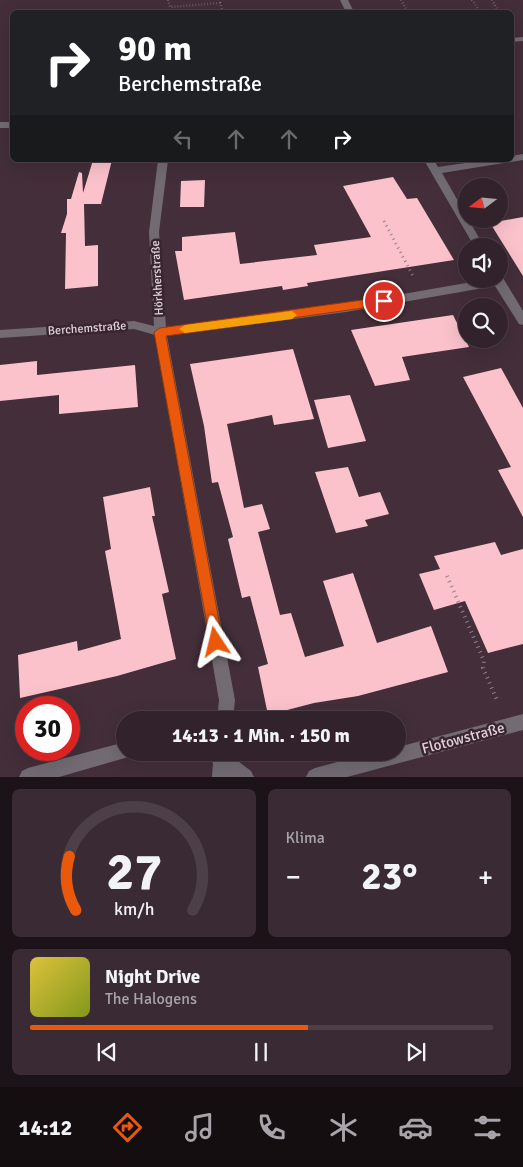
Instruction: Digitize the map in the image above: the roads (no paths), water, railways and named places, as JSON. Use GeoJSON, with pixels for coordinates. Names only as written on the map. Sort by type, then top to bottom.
{"type":"FeatureCollection","features":[{"type":"Feature","properties":{"kind":"street","name":"Hörkherstraße"},"geometry":{"type":"LineString","coordinates":[[163,162],[154,232],[160,332],[227,700],[226,711]]}},
{"type":"Feature","properties":{"kind":"street"},"geometry":{"type":"LineString","coordinates":[[430,162],[474,238]]}},
{"type":"Feature","properties":{"kind":"street"},"geometry":{"type":"LineString","coordinates":[[435,171],[493,162]]}},
{"type":"Feature","properties":{"kind":"street","name":"Berchemstraße"},"geometry":{"type":"LineString","coordinates":[[0,334],[134,325],[160,332],[346,308],[458,287]]}},
{"type":"Feature","properties":{"kind":"street"},"geometry":{"type":"LineString","coordinates":[[503,288],[523,321]]}},
{"type":"Feature","properties":{"kind":"street","name":"Flotowstraße"},"geometry":{"type":"LineString","coordinates":[[315,777],[523,722]]}},
{"type":"Feature","properties":{"kind":"street"},"geometry":{"type":"LineString","coordinates":[[28,777],[116,753]]}},
{"type":"Feature","properties":{"kind":"street"},"geometry":{"type":"LineString","coordinates":[[219,761],[220,777]]}},
{"type":"Feature","properties":{"kind":"street"},"geometry":{"type":"LineString","coordinates":[[227,761],[245,777]]}}]}
